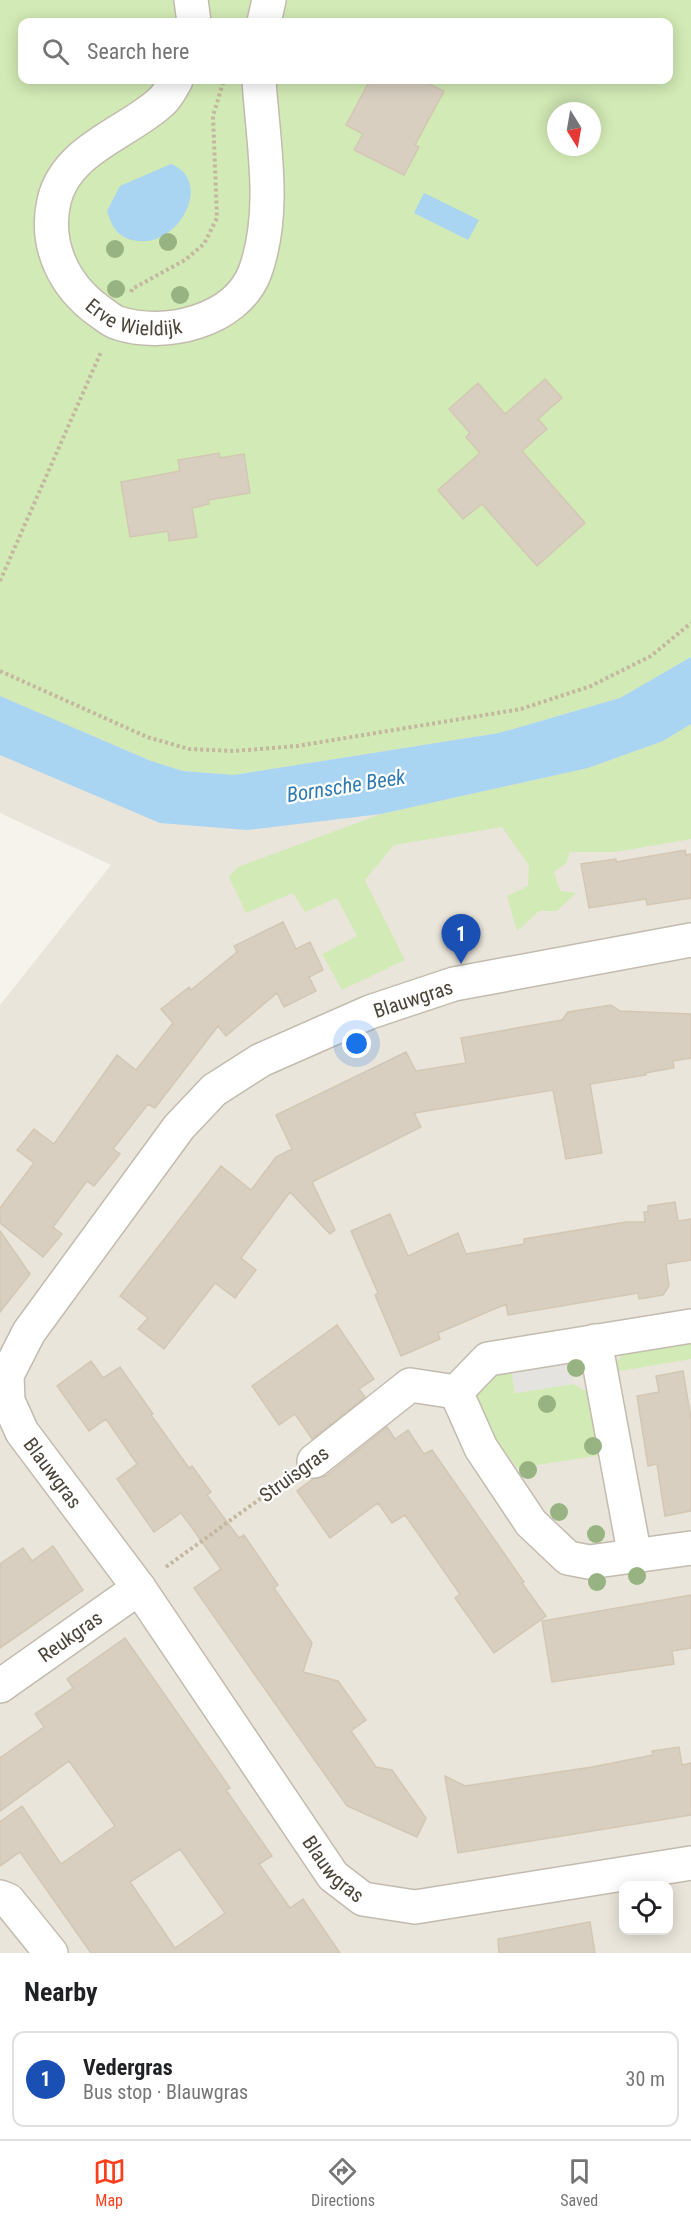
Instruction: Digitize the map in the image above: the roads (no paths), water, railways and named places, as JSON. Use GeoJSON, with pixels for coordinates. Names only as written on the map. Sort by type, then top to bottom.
{"type":"FeatureCollection","features":[{"type":"Feature","properties":{"kind":"street"},"geometry":{"type":"LineString","coordinates":[[191,0],[193,18]]}},
{"type":"Feature","properties":{"kind":"street"},"geometry":{"type":"LineString","coordinates":[[265,18],[269,0]]}},
{"type":"Feature","properties":{"kind":"street","name":"Erve Wieldijk"},"geometry":{"type":"LineString","coordinates":[[174,84],[163,101],[93,148],[66,173],[54,201],[52,231],[59,265],[70,285],[87,302],[116,322],[140,328],[166,328],[198,322],[219,312],[240,297],[254,275],[266,237],[268,198],[259,84]]}},
{"type":"Feature","properties":{"kind":"street","name":"Blauwgras"},"geometry":{"type":"LineString","coordinates":[[691,940],[454,984],[370,1012],[261,1060],[214,1090],[179,1127],[29,1332],[7,1376],[8,1401],[22,1432],[139,1588],[333,1876],[363,1899],[415,1907],[691,1863]]}},
{"type":"Feature","properties":{"kind":"street"},"geometry":{"type":"LineString","coordinates":[[691,1326],[488,1359],[456,1392],[481,1448],[531,1523],[568,1558],[589,1562],[691,1548]]}},
{"type":"Feature","properties":{"kind":"street"},"geometry":{"type":"LineString","coordinates":[[595,1341],[635,1557]]}},
{"type":"Feature","properties":{"kind":"street","name":"Struisgras"},"geometry":{"type":"LineString","coordinates":[[314,1461],[410,1385],[456,1392]]}},
{"type":"Feature","properties":{"kind":"street","name":"Reukgras"},"geometry":{"type":"LineString","coordinates":[[0,1686],[139,1588]]}},
{"type":"Feature","properties":{"kind":"street"},"geometry":{"type":"LineString","coordinates":[[0,1897],[8,1900],[51,1953]]}},
{"type":"Feature","properties":{"kind":"water"},"geometry":{"type":"Polygon","coordinates":[[[171,164],[184,172],[190,184],[190,197],[186,211],[178,223],[153,240],[131,240],[121,235],[111,223],[107,211],[120,186],[171,164]]]}},
{"type":"Feature","properties":{"kind":"water"},"geometry":{"type":"Polygon","coordinates":[[[424,193],[479,220],[468,240],[414,213],[424,193]]]}},
{"type":"Feature","properties":{"kind":"water","name":"Bornsche Beek"},"geometry":{"type":"Polygon","coordinates":[[[691,657],[691,724],[663,741],[588,768],[381,814],[247,830],[160,823],[0,755],[0,696],[151,761],[183,771],[234,775],[499,733],[620,698],[691,657]]]}},
{"type":"Feature","properties":{"kind":"place","name":"Vedergras"},"geometry":{"type":"Point","coordinates":[461,964]}}]}
